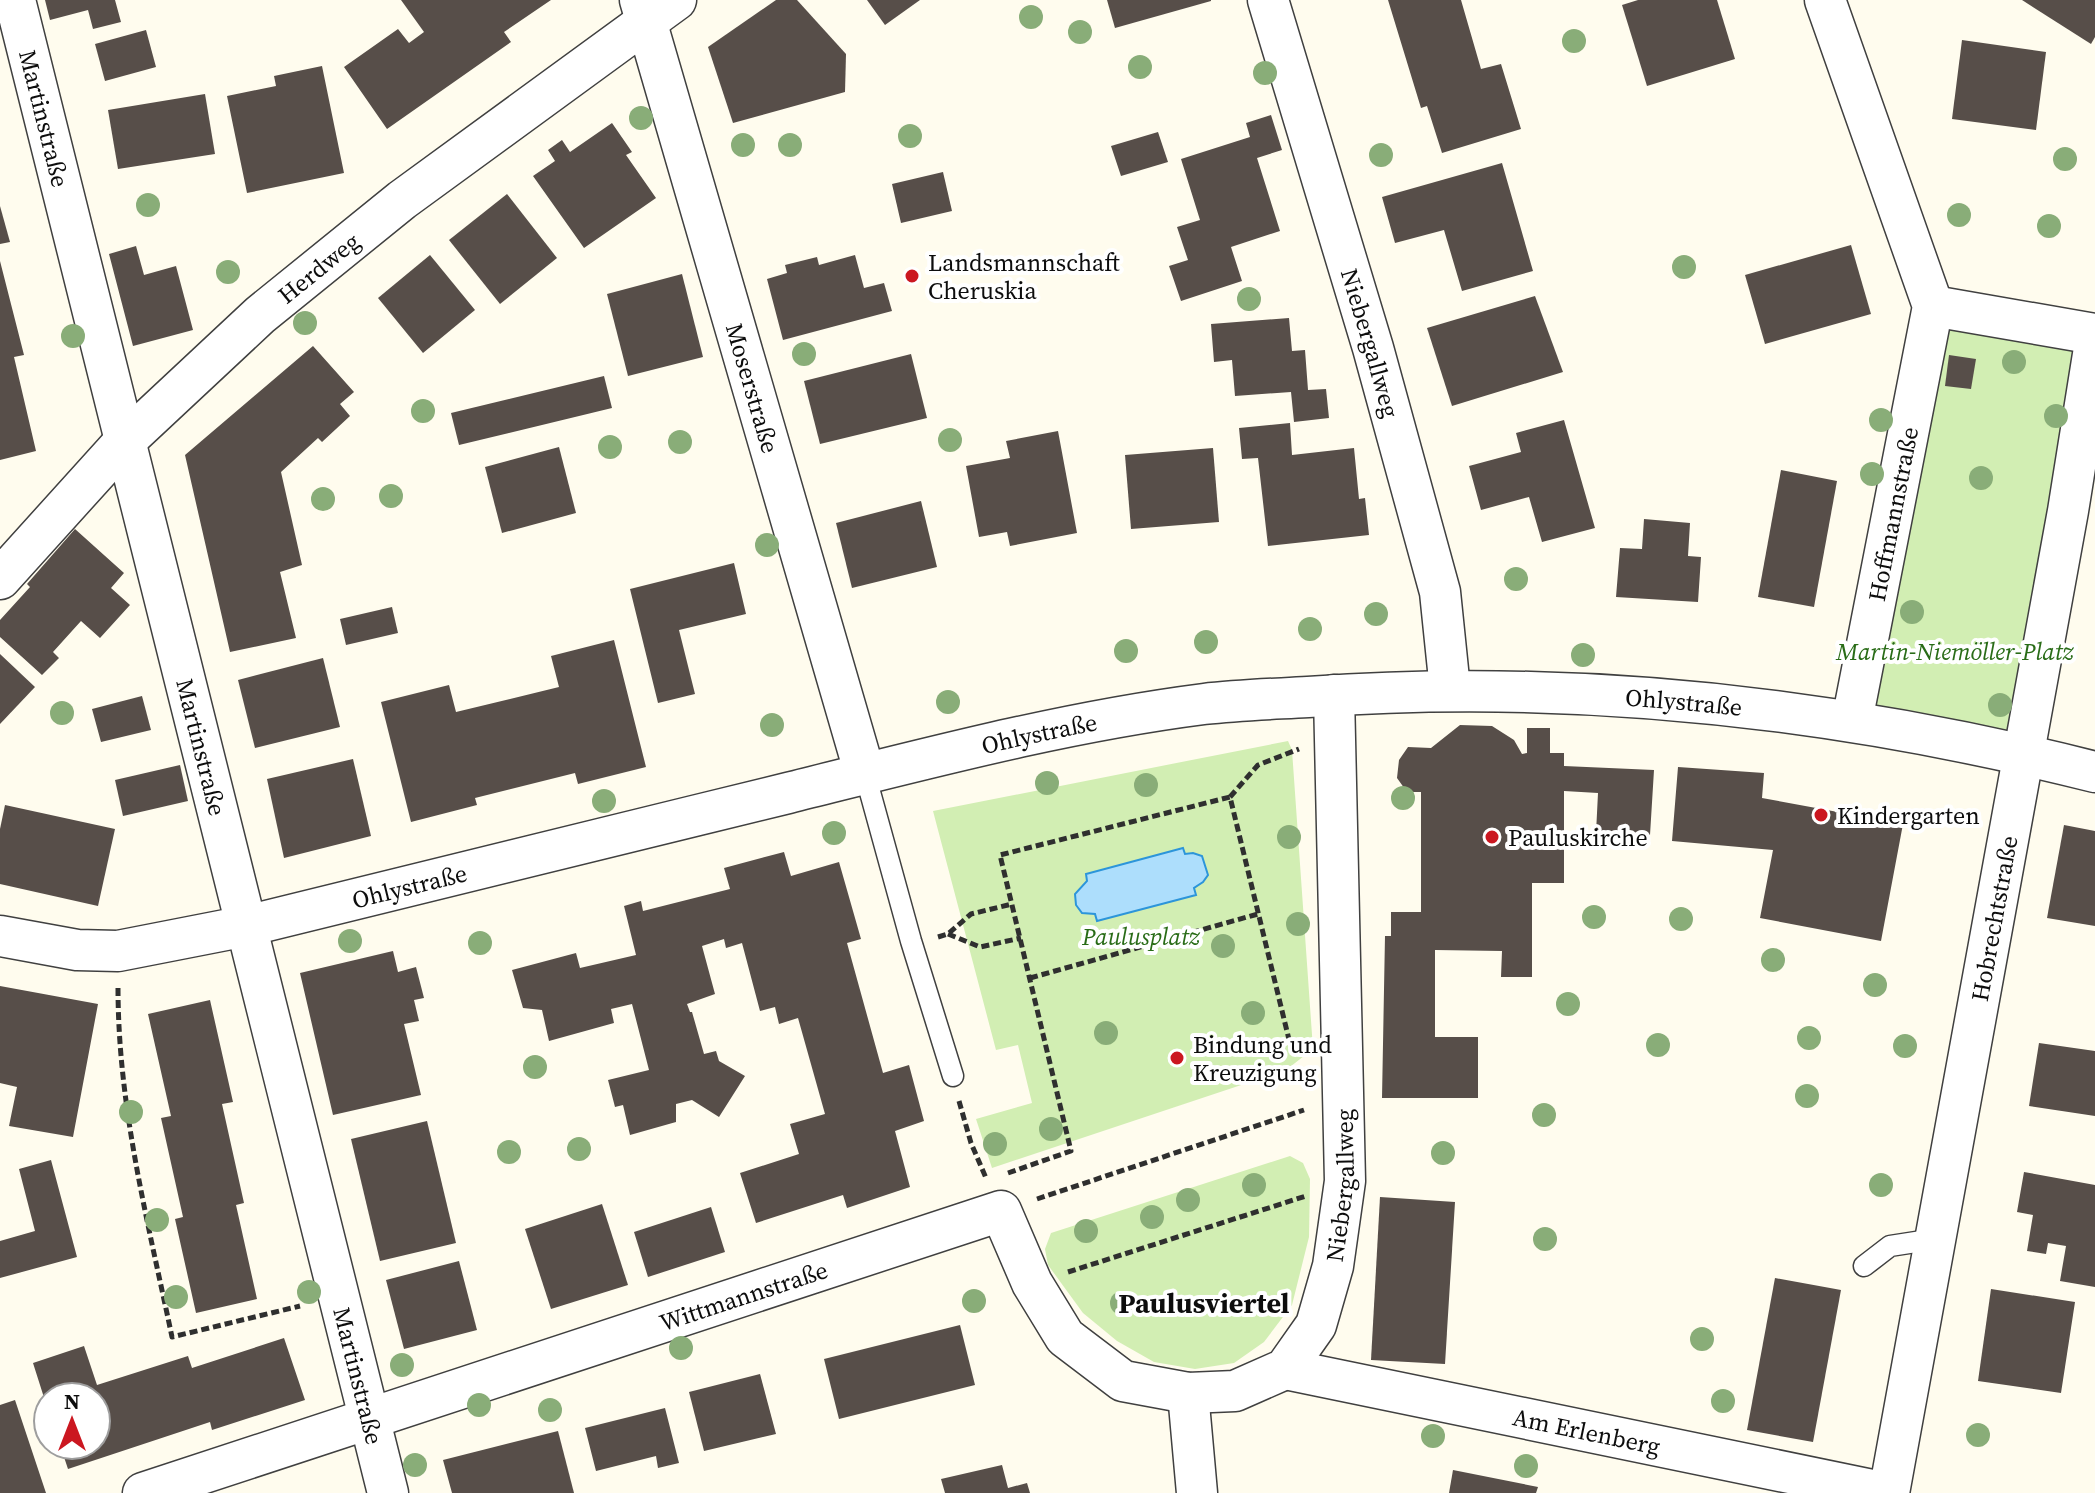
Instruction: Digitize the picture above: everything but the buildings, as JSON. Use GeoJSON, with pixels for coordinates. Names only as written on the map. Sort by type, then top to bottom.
{"type":"FeatureCollection","features":[{"type":"Feature","properties":{"kind":"street","name":"Martinstraße"},"geometry":{"type":"LineString","coordinates":[[15,0],[123,443],[388,1493]]}},
{"type":"Feature","properties":{"kind":"street","name":"Niebergallweg"},"geometry":{"type":"LineString","coordinates":[[1268,0],[1373,348],[1440,592],[1450,689]]}},
{"type":"Feature","properties":{"kind":"street"},"geometry":{"type":"LineString","coordinates":[[1825,0],[1933,306],[2095,334]]}},
{"type":"Feature","properties":{"kind":"street","name":"Herdweg"},"geometry":{"type":"LineString","coordinates":[[0,579],[123,443],[284,295],[402,200],[655,7]]}},
{"type":"Feature","properties":{"kind":"street","name":"Moserstraße"},"geometry":{"type":"LineString","coordinates":[[655,7],[865,774]]}},
{"type":"Feature","properties":{"kind":"street","name":"Hoffmannstraße"},"geometry":{"type":"LineString","coordinates":[[1852,721],[1933,306]]}},
{"type":"Feature","properties":{"kind":"street","name":"Hobrechtstraße"},"geometry":{"type":"LineString","coordinates":[[1888,1493],[2068,511],[2095,342]]}},
{"type":"Feature","properties":{"kind":"street","name":"Ohlystraße"},"geometry":{"type":"LineString","coordinates":[[0,936],[77,950],[118,951],[246,926],[1035,734],[1205,704],[1450,689],[1521,690],[1715,702],[1852,721],[2023,754],[2095,772]]}},
{"type":"Feature","properties":{"kind":"street","name":"Niebergallweg"},"geometry":{"type":"LineString","coordinates":[[1285,1369],[1316,1325],[1333,1266],[1345,1181],[1334,695]]}},
{"type":"Feature","properties":{"kind":"street"},"geometry":{"type":"LineString","coordinates":[[1001,1193],[1032,1283],[1065,1337],[1123,1381],[1188,1393],[1235,1391],[1285,1369]]}},
{"type":"Feature","properties":{"kind":"street","name":"Wittmannstraße"},"geometry":{"type":"LineString","coordinates":[[143,1493],[370,1420],[1001,1193]]}},
{"type":"Feature","properties":{"kind":"street","name":"Am Erlenberg"},"geometry":{"type":"LineString","coordinates":[[1285,1369],[1888,1493]]}},
{"type":"Feature","properties":{"kind":"street"},"geometry":{"type":"LineString","coordinates":[[1188,1393],[1197,1493]]}},
{"type":"Feature","properties":{"kind":"lane"},"geometry":{"type":"LineString","coordinates":[[865,774],[912,945],[953,1076]]}},
{"type":"Feature","properties":{"kind":"lane"},"geometry":{"type":"LineString","coordinates":[[1864,1266],[1890,1246],[1935,1239]]}},
{"type":"Feature","properties":{"kind":"path"},"geometry":{"type":"LineString","coordinates":[[1001,1193],[1071,1151],[1000,855],[1230,797],[1258,765],[1292,750]]}},
{"type":"Feature","properties":{"kind":"path"},"geometry":{"type":"LineString","coordinates":[[1230,797],[1293,1056]]}},
{"type":"Feature","properties":{"kind":"path"},"geometry":{"type":"LineString","coordinates":[[912,945],[948,934],[971,914],[1012,904]]}},
{"type":"Feature","properties":{"kind":"path"},"geometry":{"type":"LineString","coordinates":[[1030,978],[1258,914]]}},
{"type":"Feature","properties":{"kind":"path"},"geometry":{"type":"LineString","coordinates":[[948,934],[980,947],[1021,938]]}},
{"type":"Feature","properties":{"kind":"path"},"geometry":{"type":"LineString","coordinates":[[118,951],[118,1021],[129,1131],[172,1337],[339,1296]]}},
{"type":"Feature","properties":{"kind":"path"},"geometry":{"type":"LineString","coordinates":[[953,1076],[971,1143]]}},
{"type":"Feature","properties":{"kind":"path"},"geometry":{"type":"LineString","coordinates":[[1001,1193],[1344,1096]]}},
{"type":"Feature","properties":{"kind":"path"},"geometry":{"type":"LineString","coordinates":[[1032,1283],[1311,1194]]}},
{"type":"Feature","properties":{"kind":"green space","name":"Martin-Niemöller-Platz"},"geometry":{"type":"Polygon","coordinates":[[[1933,306],[2095,334],[2023,754],[1852,721],[1933,306]]]}},
{"type":"Feature","properties":{"kind":"green space","name":"Paulusplatz"},"geometry":{"type":"Polygon","coordinates":[[[1288,741],[1292,750],[1313,1049],[1286,1070],[992,1168],[976,1119],[1032,1103],[1018,1045],[996,1050],[933,811],[1288,741]]]}},
{"type":"Feature","properties":{"kind":"green space"},"geometry":{"type":"Polygon","coordinates":[[[1290,1156],[1303,1163],[1310,1179],[1309,1237],[1292,1305],[1264,1342],[1234,1363],[1195,1369],[1154,1362],[1117,1341],[1083,1313],[1048,1265],[1045,1249],[1051,1233],[1290,1156]]]}},
{"type":"Feature","properties":{"kind":"water"},"geometry":{"type":"Polygon","coordinates":[[[1183,848],[1185,854],[1202,856],[1208,875],[1194,888],[1196,895],[1097,921],[1095,914],[1082,913],[1076,905],[1075,894],[1087,881],[1086,874],[1183,848]]]}},
{"type":"Feature","properties":{"kind":"place","name":"Landsmannschaft Cheruskia"},"geometry":{"type":"Point","coordinates":[912,276]}},
{"type":"Feature","properties":{"kind":"place","name":"Kindergarten"},"geometry":{"type":"Point","coordinates":[1821,815]}},
{"type":"Feature","properties":{"kind":"place","name":"Pauluskirche"},"geometry":{"type":"Point","coordinates":[1492,837]}},
{"type":"Feature","properties":{"kind":"place","name":"Bindung und Kreuzigung"},"geometry":{"type":"Point","coordinates":[1177,1058]}},
{"type":"Feature","properties":{"kind":"district","name":"Paulusviertel"},"geometry":{"type":"Point","coordinates":[1204,1303]}}]}
